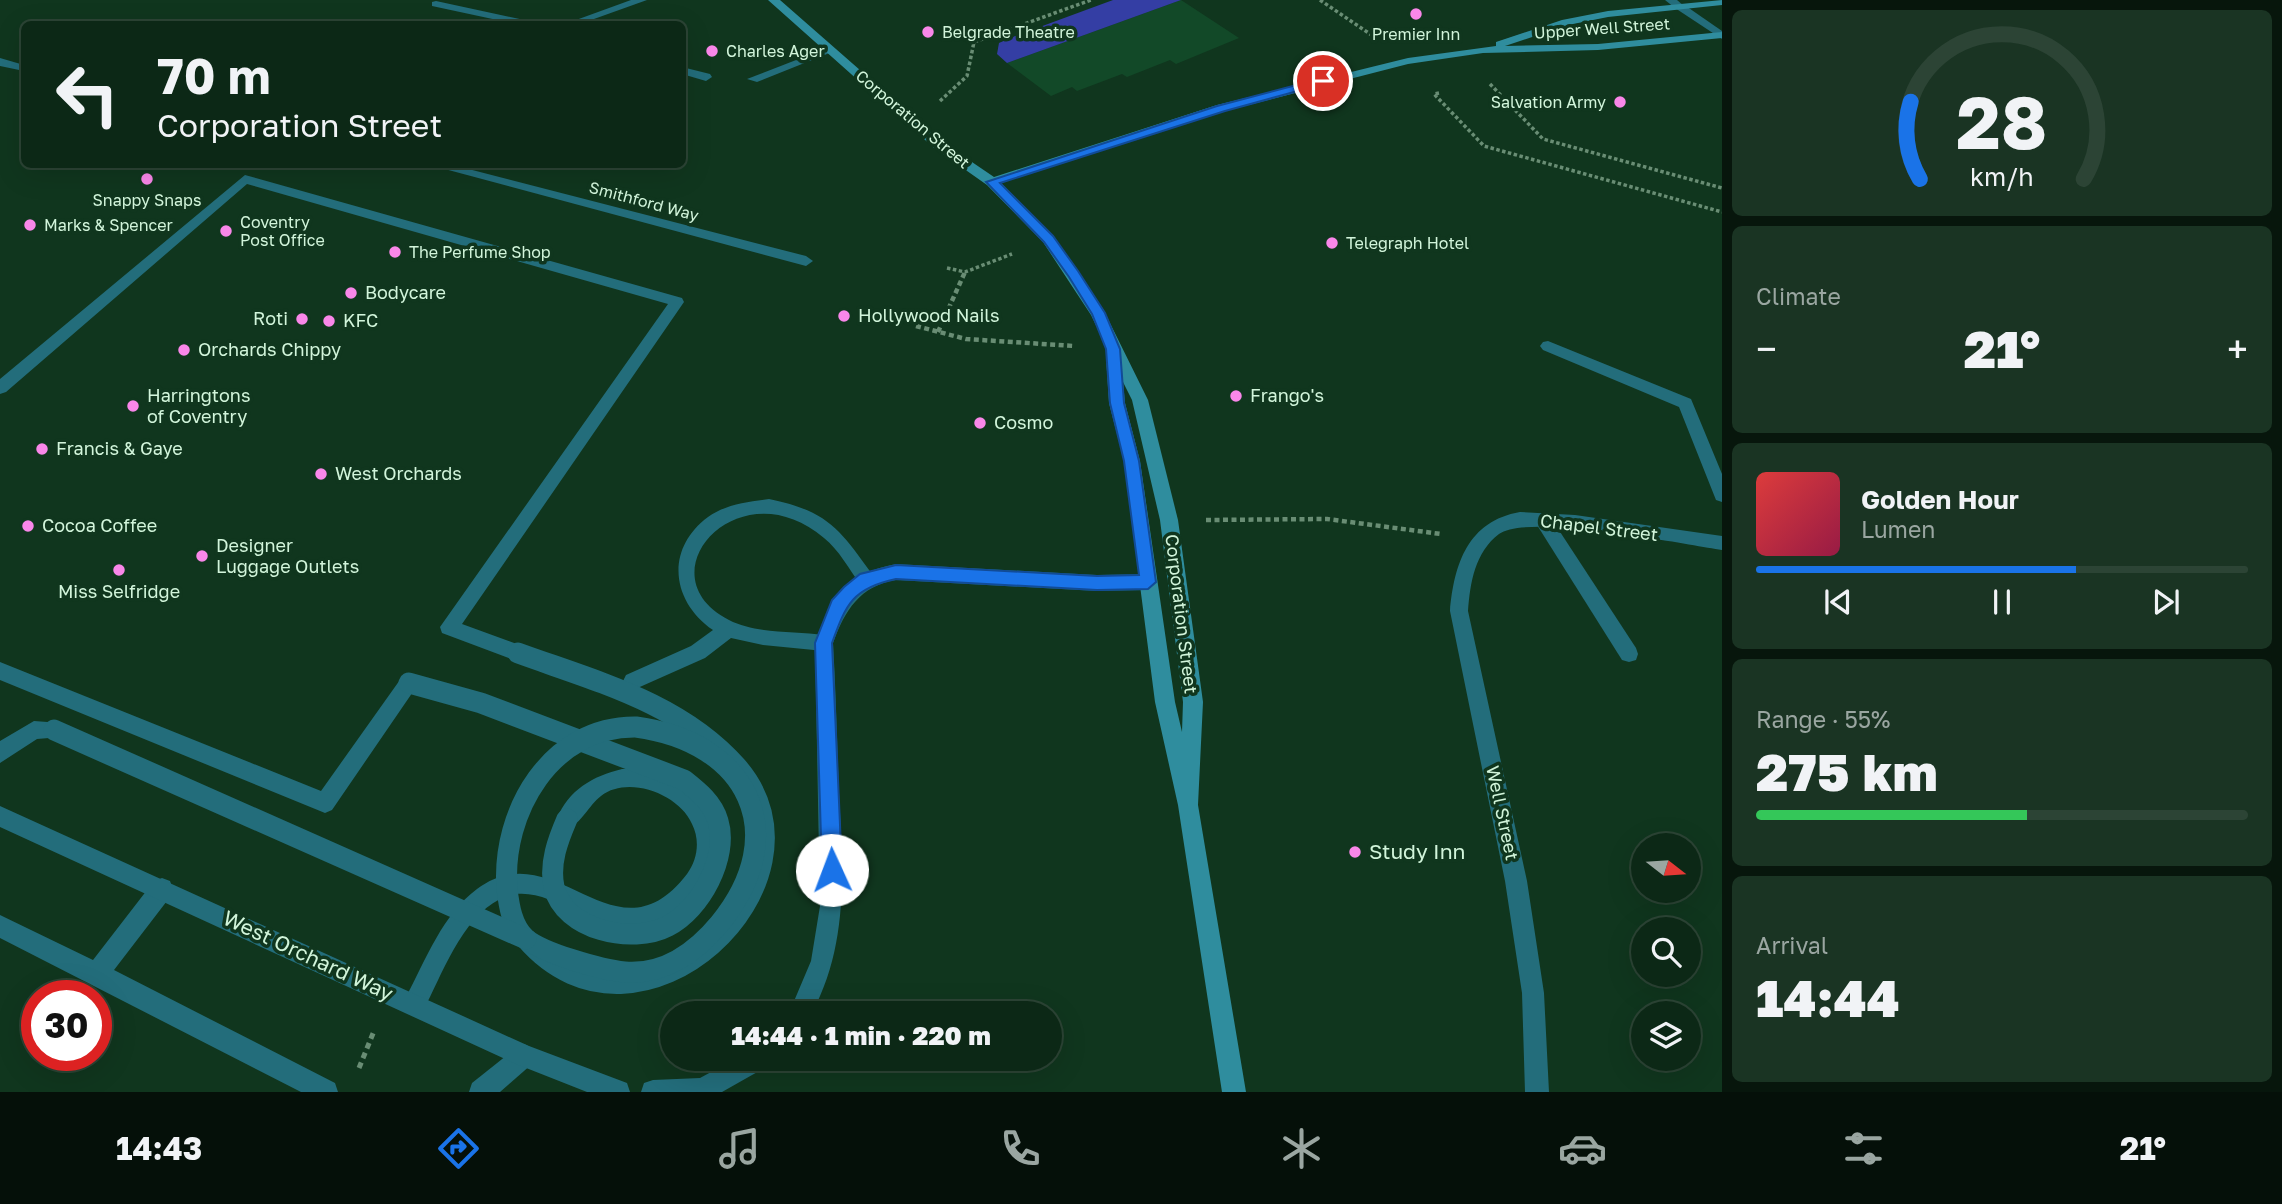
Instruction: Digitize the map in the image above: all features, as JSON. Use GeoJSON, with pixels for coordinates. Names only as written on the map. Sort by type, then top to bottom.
{"type":"FeatureCollection","features":[{"type":"Feature","properties":{"kind":"street"},"geometry":{"type":"LineString","coordinates":[[580,21],[642,0]]}},
{"type":"Feature","properties":{"kind":"street","name":"Corporation Street"},"geometry":{"type":"LineString","coordinates":[[773,0],[937,144],[992,182],[1048,239],[1098,313],[1113,349],[1140,400],[1157,460],[1169,520],[1193,702],[1188,805]]}},
{"type":"Feature","properties":{"kind":"street","name":"Upper Well Street"},"geometry":{"type":"LineString","coordinates":[[1483,50],[1566,22],[1675,3],[1722,2]]}},
{"type":"Feature","properties":{"kind":"street"},"geometry":{"type":"LineString","coordinates":[[1675,3],[1722,36]]}},
{"type":"Feature","properties":{"kind":"street"},"geometry":{"type":"LineString","coordinates":[[436,4],[515,21]]}},
{"type":"Feature","properties":{"kind":"street","name":"Upper Well Street"},"geometry":{"type":"LineString","coordinates":[[992,182],[1289,89],[1408,61],[1483,50],[1598,47],[1722,36]]}},
{"type":"Feature","properties":{"kind":"street"},"geometry":{"type":"LineString","coordinates":[[753,79],[831,50]]}},
{"type":"Feature","properties":{"kind":"street"},"geometry":{"type":"LineString","coordinates":[[0,62],[21,67]]}},
{"type":"Feature","properties":{"kind":"street"},"geometry":{"type":"LineString","coordinates":[[686,70],[706,77]]}},
{"type":"Feature","properties":{"kind":"street","name":"Smithford Way"},"geometry":{"type":"LineString","coordinates":[[447,168],[806,261]]}},
{"type":"Feature","properties":{"kind":"street"},"geometry":{"type":"LineString","coordinates":[[0,388],[245,179],[677,302],[449,627],[663,712],[715,744],[744,774],[762,809],[765,847],[751,895],[720,940],[683,970],[619,985],[590,981],[557,968],[530,946],[523,934],[509,911],[504,860],[514,817],[536,781],[572,743],[632,726],[672,733],[708,750],[739,779],[754,812],[757,848],[744,890],[715,933],[678,963],[647,971],[620,972],[582,964],[548,950],[527,939],[517,934],[506,929],[54,730],[34,730],[0,753]]}},
{"type":"Feature","properties":{"kind":"street"},"geometry":{"type":"LineString","coordinates":[[1548,346],[1685,403],[1722,495]]}},
{"type":"Feature","properties":{"kind":"street","name":"Corporation Street"},"geometry":{"type":"LineString","coordinates":[[1113,349],[1117,403],[1132,461],[1165,702],[1188,805],[1234,1092]]}},
{"type":"Feature","properties":{"kind":"street"},"geometry":{"type":"LineString","coordinates":[[824,643],[728,629],[709,617],[693,600],[685,580],[689,555],[702,531],[719,517],[745,507],[788,508],[809,517],[830,533],[866,579]]}},
{"type":"Feature","properties":{"kind":"street"},"geometry":{"type":"LineString","coordinates":[[1543,520],[1629,654]]}},
{"type":"Feature","properties":{"kind":"street","name":"Chapel Street"},"geometry":{"type":"LineString","coordinates":[[1480,539],[1506,521],[1543,520],[1722,543]]}},
{"type":"Feature","properties":{"kind":"street","name":"Well Street"},"geometry":{"type":"LineString","coordinates":[[1480,539],[1461,579],[1460,611],[1516,881],[1533,993],[1537,1092]]}},
{"type":"Feature","properties":{"kind":"street"},"geometry":{"type":"LineString","coordinates":[[808,1001],[826,954],[833,895],[824,643],[838,605],[866,579],[896,572],[1097,583],[1148,582]]}},
{"type":"Feature","properties":{"kind":"street"},"geometry":{"type":"LineString","coordinates":[[633,681],[698,652],[728,629]]}},
{"type":"Feature","properties":{"kind":"street"},"geometry":{"type":"LineString","coordinates":[[0,671],[325,803],[409,683],[481,703],[646,764],[684,780],[707,799],[720,823],[717,864],[696,901],[670,926],[637,934],[582,924],[561,905],[551,877],[554,847],[567,819],[584,798],[604,783],[632,778],[654,782],[681,793],[699,812],[707,832],[706,863],[683,895],[665,912],[640,922],[612,918],[593,911],[536,885],[517,882],[498,888],[482,898],[463,920],[415,1003]]}},
{"type":"Feature","properties":{"kind":"street","name":"West Orchard Way"},"geometry":{"type":"LineString","coordinates":[[0,816],[389,995],[415,1003],[524,1056],[618,1092]]}},
{"type":"Feature","properties":{"kind":"street"},"geometry":{"type":"LineString","coordinates":[[97,974],[162,889]]}},
{"type":"Feature","properties":{"kind":"street"},"geometry":{"type":"LineString","coordinates":[[0,926],[326,1092]]}},
{"type":"Feature","properties":{"kind":"street"},"geometry":{"type":"LineString","coordinates":[[481,1092],[524,1056]]}},
{"type":"Feature","properties":{"kind":"street"},"geometry":{"type":"LineString","coordinates":[[653,1092],[702,1090],[736,1071]]}},
{"type":"Feature","properties":{"kind":"path"},"geometry":{"type":"LineString","coordinates":[[909,119],[928,112],[967,76],[974,42],[1091,0]]}},
{"type":"Feature","properties":{"kind":"path"},"geometry":{"type":"LineString","coordinates":[[1320,0],[1371,35]]}},
{"type":"Feature","properties":{"kind":"path"},"geometry":{"type":"LineString","coordinates":[[1479,85],[1490,83],[1543,139],[1722,188]]}},
{"type":"Feature","properties":{"kind":"path"},"geometry":{"type":"LineString","coordinates":[[1445,92],[1434,94],[1484,146],[1722,212]]}},
{"type":"Feature","properties":{"kind":"path"},"geometry":{"type":"LineString","coordinates":[[947,268],[965,272],[1048,239]]}},
{"type":"Feature","properties":{"kind":"path"},"geometry":{"type":"LineString","coordinates":[[939,332],[965,272]]}},
{"type":"Feature","properties":{"kind":"path"},"geometry":{"type":"LineString","coordinates":[[916,326],[966,339],[1113,349]]}},
{"type":"Feature","properties":{"kind":"path"},"geometry":{"type":"LineString","coordinates":[[1169,520],[1327,519],[1480,539]]}},
{"type":"Feature","properties":{"kind":"path"},"geometry":{"type":"LineString","coordinates":[[355,1080],[389,995]]}},
{"type":"Feature","properties":{"kind":"green space"},"geometry":{"type":"Polygon","coordinates":[[[1181,0],[1239,38],[1176,64],[1170,60],[1127,77],[1122,74],[1077,91],[1072,87],[1051,96],[1007,63],[1181,0]]]}},
{"type":"Feature","properties":{"kind":"shaded area"},"geometry":{"type":"Polygon","coordinates":[[[1113,0],[1181,0],[1007,63],[997,54],[999,43],[1113,0]]]}},
{"type":"Feature","properties":{"kind":"place","name":"Premier Inn"},"geometry":{"type":"Point","coordinates":[1416,14]}},
{"type":"Feature","properties":{"kind":"place","name":"Belgrade Theatre"},"geometry":{"type":"Point","coordinates":[928,32]}},
{"type":"Feature","properties":{"kind":"place","name":"Charles Ager"},"geometry":{"type":"Point","coordinates":[712,51]}},
{"type":"Feature","properties":{"kind":"place","name":"Salvation Army"},"geometry":{"type":"Point","coordinates":[1620,102]}},
{"type":"Feature","properties":{"kind":"place","name":"Snappy Snaps"},"geometry":{"type":"Point","coordinates":[147,179]}},
{"type":"Feature","properties":{"kind":"place","name":"Marks & Spencer"},"geometry":{"type":"Point","coordinates":[30,225]}},
{"type":"Feature","properties":{"kind":"place","name":"Coventry Post Office"},"geometry":{"type":"Point","coordinates":[226,231]}},
{"type":"Feature","properties":{"kind":"place","name":"Telegraph Hotel"},"geometry":{"type":"Point","coordinates":[1332,243]}},
{"type":"Feature","properties":{"kind":"place","name":"The Perfume Shop"},"geometry":{"type":"Point","coordinates":[395,252]}},
{"type":"Feature","properties":{"kind":"place","name":"Bodycare"},"geometry":{"type":"Point","coordinates":[351,293]}},
{"type":"Feature","properties":{"kind":"place","name":"Hollywood Nails"},"geometry":{"type":"Point","coordinates":[844,316]}},
{"type":"Feature","properties":{"kind":"place","name":"Roti"},"geometry":{"type":"Point","coordinates":[302,319]}},
{"type":"Feature","properties":{"kind":"place","name":"KFC"},"geometry":{"type":"Point","coordinates":[329,321]}},
{"type":"Feature","properties":{"kind":"place","name":"Orchards Chippy"},"geometry":{"type":"Point","coordinates":[184,350]}},
{"type":"Feature","properties":{"kind":"place","name":"Frango's"},"geometry":{"type":"Point","coordinates":[1236,396]}},
{"type":"Feature","properties":{"kind":"place","name":"Harringtons of Coventry"},"geometry":{"type":"Point","coordinates":[133,406]}},
{"type":"Feature","properties":{"kind":"place","name":"Cosmo"},"geometry":{"type":"Point","coordinates":[980,423]}},
{"type":"Feature","properties":{"kind":"place","name":"Francis & Gaye"},"geometry":{"type":"Point","coordinates":[42,449]}},
{"type":"Feature","properties":{"kind":"place","name":"West Orchards"},"geometry":{"type":"Point","coordinates":[321,474]}},
{"type":"Feature","properties":{"kind":"place","name":"Cocoa Coffee"},"geometry":{"type":"Point","coordinates":[28,526]}},
{"type":"Feature","properties":{"kind":"place","name":"Designer Luggage Outlets"},"geometry":{"type":"Point","coordinates":[202,556]}},
{"type":"Feature","properties":{"kind":"place","name":"Miss Selfridge"},"geometry":{"type":"Point","coordinates":[119,570]}},
{"type":"Feature","properties":{"kind":"place","name":"Study Inn"},"geometry":{"type":"Point","coordinates":[1355,852]}},
{"type":"Feature","properties":{"kind":"route"},"geometry":{"type":"LineString","coordinates":[[832,870],[824,643],[838,605],[849,592],[866,579],[896,572],[1097,583],[1148,582],[1132,461],[1117,403],[1113,349],[1098,313],[1074,274],[1048,239],[992,182],[1221,108],[1323,81]]}}]}
